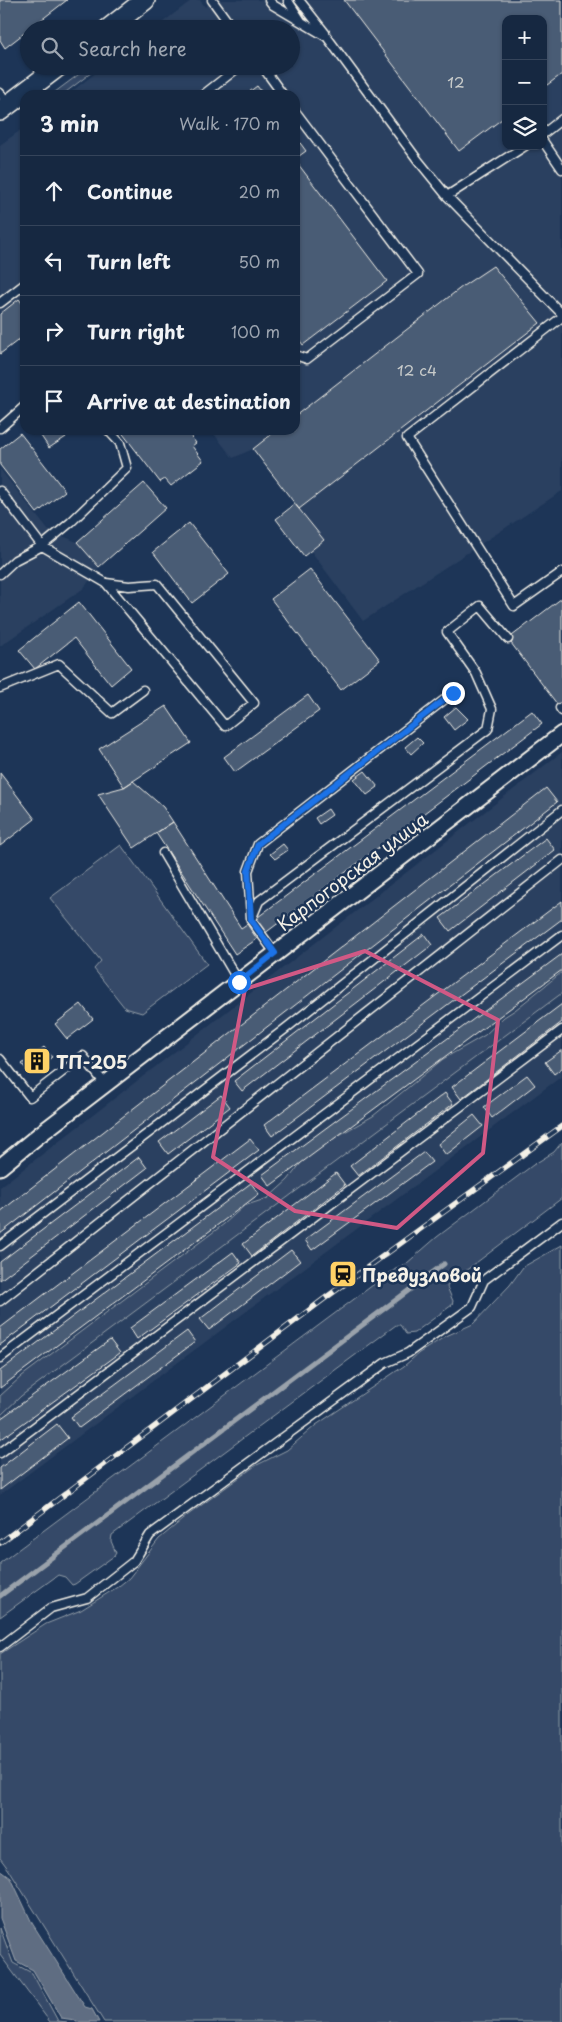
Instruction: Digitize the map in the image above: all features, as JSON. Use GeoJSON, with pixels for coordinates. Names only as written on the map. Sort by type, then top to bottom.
{"type":"FeatureCollection","features":[{"type":"Feature","properties":{"kind":"street"},"geometry":{"type":"LineString","coordinates":[[119,20],[145,0]]}},
{"type":"Feature","properties":{"kind":"street"},"geometry":{"type":"LineString","coordinates":[[23,90],[45,75]]}},
{"type":"Feature","properties":{"kind":"street"},"geometry":{"type":"LineString","coordinates":[[3,103],[20,92]]}},
{"type":"Feature","properties":{"kind":"street","name":"Карпогорская улица"},"geometry":{"type":"LineString","coordinates":[[0,1167],[275,953],[562,734]]}},
{"type":"Feature","properties":{"kind":"lane"},"geometry":{"type":"LineString","coordinates":[[212,0],[227,20]]}},
{"type":"Feature","properties":{"kind":"lane"},"geometry":{"type":"LineString","coordinates":[[269,0],[273,6],[298,20]]}},
{"type":"Feature","properties":{"kind":"lane"},"geometry":{"type":"LineString","coordinates":[[299,0],[417,160],[447,196],[562,316],[407,438],[514,606],[562,572]]}},
{"type":"Feature","properties":{"kind":"lane"},"geometry":{"type":"LineString","coordinates":[[288,1],[302,22],[327,37]]}},
{"type":"Feature","properties":{"kind":"lane"},"geometry":{"type":"LineString","coordinates":[[209,90],[229,75]]}},
{"type":"Feature","properties":{"kind":"lane"},"geometry":{"type":"LineString","coordinates":[[269,75],[279,90]]}},
{"type":"Feature","properties":{"kind":"lane"},"geometry":{"type":"LineString","coordinates":[[300,118],[418,274],[307,359],[300,357]]}},
{"type":"Feature","properties":{"kind":"lane"},"geometry":{"type":"LineString","coordinates":[[547,131],[562,119]]}},
{"type":"Feature","properties":{"kind":"lane"},"geometry":{"type":"LineString","coordinates":[[547,147],[562,169]]}},
{"type":"Feature","properties":{"kind":"lane"},"geometry":{"type":"LineString","coordinates":[[447,196],[520,150]]}},
{"type":"Feature","properties":{"kind":"lane"},"geometry":{"type":"LineString","coordinates":[[0,303],[20,288]]}},
{"type":"Feature","properties":{"kind":"lane"},"geometry":{"type":"LineString","coordinates":[[0,428],[20,410]]}},
{"type":"Feature","properties":{"kind":"lane"},"geometry":{"type":"LineString","coordinates":[[0,574],[15,560],[42,546],[71,522],[127,468],[120,443],[113,435]]}},
{"type":"Feature","properties":{"kind":"lane"},"geometry":{"type":"LineString","coordinates":[[0,491],[42,546],[106,583],[226,726],[254,703],[157,584],[129,586],[106,583]]}},
{"type":"Feature","properties":{"kind":"lane"},"geometry":{"type":"LineString","coordinates":[[251,920],[259,901],[488,729],[492,709],[476,673],[447,632],[480,606],[508,639]]}},
{"type":"Feature","properties":{"kind":"lane"},"geometry":{"type":"LineString","coordinates":[[0,688],[58,664],[112,713],[144,690]]}},
{"type":"Feature","properties":{"kind":"lane"},"geometry":{"type":"LineString","coordinates":[[275,953],[251,920],[248,871],[258,844],[453,693]]}},
{"type":"Feature","properties":{"kind":"lane"},"geometry":{"type":"LineString","coordinates":[[0,1246],[285,1029],[562,810]]}},
{"type":"Feature","properties":{"kind":"lane"},"geometry":{"type":"LineString","coordinates":[[163,853],[239,982]]}},
{"type":"Feature","properties":{"kind":"lane"},"geometry":{"type":"LineString","coordinates":[[0,1301],[562,860]]}},
{"type":"Feature","properties":{"kind":"lane"},"geometry":{"type":"LineString","coordinates":[[0,1358],[562,935]]}},
{"type":"Feature","properties":{"kind":"lane"},"geometry":{"type":"LineString","coordinates":[[0,1453],[562,1030]]}},
{"type":"Feature","properties":{"kind":"lane"},"geometry":{"type":"LineString","coordinates":[[0,1058],[30,1097],[83,1056],[105,1084]]}},
{"type":"Feature","properties":{"kind":"lane"},"geometry":{"type":"LineString","coordinates":[[0,1647],[51,1608],[86,1598],[134,1561],[150,1535],[385,1363],[408,1353],[472,1307],[484,1280],[562,1222]]}},
{"type":"Feature","properties":{"kind":"highlighted area"},"geometry":{"type":"Polygon","coordinates":[[[365,951],[498,1020],[483,1153],[397,1228],[295,1211],[213,1157],[245,989],[365,951]]]}},
{"type":"Feature","properties":{"kind":"shaded area"},"geometry":{"type":"Polygon","coordinates":[[[192,0],[200,0],[205,7],[215,0],[562,0],[562,491],[363,621],[311,551],[324,540],[253,449],[233,458],[215,435],[300,435],[300,90],[74,90],[93,75],[300,75],[300,20],[166,20],[192,0]]]}},
{"type":"Feature","properties":{"kind":"shaded area"},"geometry":{"type":"Polygon","coordinates":[[[78,75],[88,75],[69,90],[58,90],[78,75]]]}},
{"type":"Feature","properties":{"kind":"shaded area"},"geometry":{"type":"Polygon","coordinates":[[[20,131],[20,339],[0,354],[0,145],[20,131]]]}},
{"type":"Feature","properties":{"kind":"shaded area"},"geometry":{"type":"Polygon","coordinates":[[[0,469],[48,530],[77,542],[99,567],[84,588],[0,646],[0,469]]]}},
{"type":"Feature","properties":{"kind":"shaded area"},"geometry":{"type":"Polygon","coordinates":[[[562,752],[562,1076],[0,1495],[0,1187],[562,752]]]}},
{"type":"Feature","properties":{"kind":"shaded area"},"geometry":{"type":"Polygon","coordinates":[[[121,845],[207,964],[142,1013],[125,1008],[94,969],[101,961],[50,898],[121,845]]]}},
{"type":"Feature","properties":{"kind":"shaded area"},"geometry":{"type":"Polygon","coordinates":[[[562,972],[562,993],[21,1396],[0,1416],[0,1396],[22,1376],[224,1224],[244,1206],[268,1198],[288,1180],[304,1159],[325,1143],[373,1116],[443,1059],[485,1035],[504,1017],[562,972]]]}},
{"type":"Feature","properties":{"kind":"shaded area"},"geometry":{"type":"Polygon","coordinates":[[[562,1142],[562,1198],[448,1284],[447,1287],[453,1301],[452,1305],[414,1333],[406,1334],[400,1325],[396,1325],[112,1535],[111,1541],[116,1553],[114,1556],[75,1584],[72,1585],[65,1577],[58,1575],[0,1617],[0,1563],[373,1285],[406,1264],[437,1237],[533,1165],[554,1152],[562,1142]]]}},
{"type":"Feature","properties":{"kind":"shaded area"},"geometry":{"type":"Polygon","coordinates":[[[562,1245],[562,2022],[104,2022],[0,1858],[0,1654],[46,1624],[81,1610],[119,1586],[129,1578],[159,1539],[188,1515],[255,1466],[287,1450],[316,1425],[404,1366],[419,1353],[446,1336],[473,1324],[510,1285],[523,1267],[562,1245]]]}},
{"type":"Feature","properties":{"kind":"shaded area"},"geometry":{"type":"Polygon","coordinates":[[[0,1870],[11,1878],[32,1923],[85,2007],[92,2009],[99,2022],[76,2022],[75,2020],[61,2018],[33,1970],[16,1961],[0,1918],[0,1870]]]}},
{"type":"Feature","properties":{"kind":"shaded area"},"geometry":{"type":"Polygon","coordinates":[[[0,1928],[13,1963],[32,1973],[58,2021],[67,2022],[50,2022],[0,1955],[0,1928]]]}},
{"type":"Feature","properties":{"kind":"building"},"geometry":{"type":"Polygon","coordinates":[[[0,0],[67,0],[41,20],[20,20],[20,36],[5,48],[0,40],[0,0]]]}},
{"type":"Feature","properties":{"kind":"building"},"geometry":{"type":"Polygon","coordinates":[[[344,0],[562,0],[562,74],[547,85],[547,15],[502,15],[502,119],[459,151],[344,0]]]}},
{"type":"Feature","properties":{"kind":"building"},"geometry":{"type":"Polygon","coordinates":[[[257,86],[260,90],[252,90],[257,86]]]}},
{"type":"Feature","properties":{"kind":"building"},"geometry":{"type":"Polygon","coordinates":[[[300,143],[306,151],[300,155],[300,143]]]}},
{"type":"Feature","properties":{"kind":"building"},"geometry":{"type":"Polygon","coordinates":[[[300,167],[387,281],[303,345],[300,341],[300,167]]]}},
{"type":"Feature","properties":{"kind":"building"},"geometry":{"type":"Polygon","coordinates":[[[493,266],[540,323],[299,509],[253,449],[271,435],[300,435],[300,412],[463,286],[493,266]]]}},
{"type":"Feature","properties":{"kind":"building"},"geometry":{"type":"Polygon","coordinates":[[[19,299],[20,300],[20,339],[0,354],[0,314],[19,299]]]}},
{"type":"Feature","properties":{"kind":"building"},"geometry":{"type":"Polygon","coordinates":[[[20,433],[65,491],[37,513],[0,465],[0,449],[20,433]]]}},
{"type":"Feature","properties":{"kind":"building"},"geometry":{"type":"Polygon","coordinates":[[[40,435],[65,435],[66,437],[49,448],[40,435]]]}},
{"type":"Feature","properties":{"kind":"building"},"geometry":{"type":"Polygon","coordinates":[[[124,435],[190,435],[196,443],[192,446],[203,461],[171,486],[165,479],[160,482],[124,435]]]}},
{"type":"Feature","properties":{"kind":"building"},"geometry":{"type":"Polygon","coordinates":[[[144,483],[166,508],[99,567],[77,542],[144,483]]]}},
{"type":"Feature","properties":{"kind":"building"},"geometry":{"type":"Polygon","coordinates":[[[295,504],[324,540],[304,556],[276,519],[295,504]]]}},
{"type":"Feature","properties":{"kind":"building"},"geometry":{"type":"Polygon","coordinates":[[[189,523],[229,574],[192,603],[153,552],[189,523]]]}},
{"type":"Feature","properties":{"kind":"building"},"geometry":{"type":"Polygon","coordinates":[[[310,569],[380,660],[341,690],[271,599],[310,569]]]}},
{"type":"Feature","properties":{"kind":"building"},"geometry":{"type":"Polygon","coordinates":[[[562,598],[562,708],[560,708],[508,639],[562,598]]]}},
{"type":"Feature","properties":{"kind":"building"},"geometry":{"type":"Polygon","coordinates":[[[79,602],[131,668],[111,685],[74,638],[35,669],[19,650],[79,602]]]}},
{"type":"Feature","properties":{"kind":"building"},"geometry":{"type":"Polygon","coordinates":[[[308,695],[319,711],[235,772],[224,757],[308,695]]]}},
{"type":"Feature","properties":{"kind":"building"},"geometry":{"type":"Polygon","coordinates":[[[166,706],[191,743],[124,787],[99,749],[166,706]]]}},
{"type":"Feature","properties":{"kind":"building"},"geometry":{"type":"Polygon","coordinates":[[[456,707],[468,719],[454,730],[444,717],[456,707]]]}},
{"type":"Feature","properties":{"kind":"building"},"geometry":{"type":"Polygon","coordinates":[[[532,711],[542,724],[264,934],[254,920],[532,711]]]}},
{"type":"Feature","properties":{"kind":"building"},"geometry":{"type":"Polygon","coordinates":[[[417,737],[423,743],[411,754],[405,747],[417,737]]]}},
{"type":"Feature","properties":{"kind":"building"},"geometry":{"type":"Polygon","coordinates":[[[365,771],[378,787],[367,795],[354,779],[365,771]]]}},
{"type":"Feature","properties":{"kind":"building"},"geometry":{"type":"Polygon","coordinates":[[[0,773],[35,819],[0,846],[0,773]]]}},
{"type":"Feature","properties":{"kind":"building"},"geometry":{"type":"Polygon","coordinates":[[[133,781],[163,807],[173,822],[134,848],[98,794],[124,787],[133,781]]]}},
{"type":"Feature","properties":{"kind":"building"},"geometry":{"type":"Polygon","coordinates":[[[546,788],[557,802],[0,1234],[0,1212],[546,788]]]}},
{"type":"Feature","properties":{"kind":"building"},"geometry":{"type":"Polygon","coordinates":[[[328,809],[332,815],[319,824],[315,818],[328,809]]]}},
{"type":"Feature","properties":{"kind":"building"},"geometry":{"type":"Polygon","coordinates":[[[173,822],[241,928],[247,924],[257,939],[235,954],[156,833],[173,822]]]}},
{"type":"Feature","properties":{"kind":"building"},"geometry":{"type":"Polygon","coordinates":[[[546,838],[555,850],[450,931],[440,918],[546,838]]]}},
{"type":"Feature","properties":{"kind":"building"},"geometry":{"type":"Polygon","coordinates":[[[283,844],[288,850],[275,859],[270,854],[283,844]]]}},
{"type":"Feature","properties":{"kind":"building"},"geometry":{"type":"Polygon","coordinates":[[[562,901],[562,919],[272,1136],[264,1125],[562,901]]]}},
{"type":"Feature","properties":{"kind":"building"},"geometry":{"type":"Polygon","coordinates":[[[424,934],[432,945],[242,1091],[234,1081],[424,934]]]}},
{"type":"Feature","properties":{"kind":"building"},"geometry":{"type":"Polygon","coordinates":[[[562,954],[562,970],[270,1186],[262,1175],[562,954]]]}},
{"type":"Feature","properties":{"kind":"building"},"geometry":{"type":"Polygon","coordinates":[[[81,1004],[93,1019],[67,1039],[55,1024],[81,1004]]]}},
{"type":"Feature","properties":{"kind":"building"},"geometry":{"type":"Polygon","coordinates":[[[562,1004],[562,1022],[461,1099],[452,1087],[562,1004]]]}},
{"type":"Feature","properties":{"kind":"building","name":"ТП-205"},"geometry":{"type":"Polygon","coordinates":[[[44,1047],[52,1057],[30,1074],[22,1064],[44,1047]]]}},
{"type":"Feature","properties":{"kind":"building"},"geometry":{"type":"Polygon","coordinates":[[[562,1050],[562,1068],[554,1074],[545,1062],[562,1050]]]}},
{"type":"Feature","properties":{"kind":"building"},"geometry":{"type":"Polygon","coordinates":[[[527,1075],[535,1085],[492,1118],[484,1107],[527,1075]]]}},
{"type":"Feature","properties":{"kind":"building"},"geometry":{"type":"Polygon","coordinates":[[[445,1093],[453,1104],[358,1176],[350,1166],[445,1093]]]}},
{"type":"Feature","properties":{"kind":"building"},"geometry":{"type":"Polygon","coordinates":[[[221,1095],[230,1107],[168,1154],[159,1142],[221,1095]]]}},
{"type":"Feature","properties":{"kind":"building"},"geometry":{"type":"Polygon","coordinates":[[[474,1115],[483,1126],[446,1155],[438,1144],[474,1115]]]}},
{"type":"Feature","properties":{"kind":"building"},"geometry":{"type":"Polygon","coordinates":[[[250,1139],[259,1150],[0,1345],[0,1328],[250,1139]]]}},
{"type":"Feature","properties":{"kind":"building"},"geometry":{"type":"Polygon","coordinates":[[[424,1152],[432,1162],[312,1250],[305,1240],[424,1152]]]}},
{"type":"Feature","properties":{"kind":"building"},"geometry":{"type":"Polygon","coordinates":[[[139,1157],[147,1168],[0,1280],[0,1262],[139,1157]]]}},
{"type":"Feature","properties":{"kind":"building"},"geometry":{"type":"Polygon","coordinates":[[[336,1173],[345,1185],[252,1256],[243,1244],[336,1173]]]}},
{"type":"Feature","properties":{"kind":"building"},"geometry":{"type":"Polygon","coordinates":[[[251,1183],[259,1194],[0,1388],[0,1371],[251,1183]]]}},
{"type":"Feature","properties":{"kind":"building"},"geometry":{"type":"Polygon","coordinates":[[[291,1250],[300,1261],[209,1330],[200,1319],[291,1250]]]}},
{"type":"Feature","properties":{"kind":"building"},"geometry":{"type":"Polygon","coordinates":[[[233,1252],[241,1263],[137,1339],[130,1328],[233,1252]]]}},
{"type":"Feature","properties":{"kind":"building"},"geometry":{"type":"Polygon","coordinates":[[[187,1331],[195,1342],[79,1428],[71,1417],[187,1331]]]}},
{"type":"Feature","properties":{"kind":"building"},"geometry":{"type":"Polygon","coordinates":[[[110,1340],[120,1353],[0,1440],[0,1419],[110,1340]]]}},
{"type":"Feature","properties":{"kind":"building"},"geometry":{"type":"Polygon","coordinates":[[[57,1424],[68,1438],[0,1490],[0,1468],[57,1424]]]}},
{"type":"Feature","properties":{"kind":"waterway"},"geometry":{"type":"LineString","coordinates":[[0,1596],[444,1264]]}},
{"type":"Feature","properties":{"kind":"railway"},"geometry":{"type":"LineString","coordinates":[[0,1543],[324,1299],[562,1126]]}},
{"type":"Feature","properties":{"kind":"place","name":"ТП-205"},"geometry":{"type":"Point","coordinates":[37,1061]}},
{"type":"Feature","properties":{"kind":"place","name":"Предузловой"},"geometry":{"type":"Point","coordinates":[343,1274]}},
{"type":"Feature","properties":{"kind":"route"},"geometry":{"type":"LineString","coordinates":[[239,982],[275,953],[251,920],[248,871],[258,844],[453,693]]}}]}
